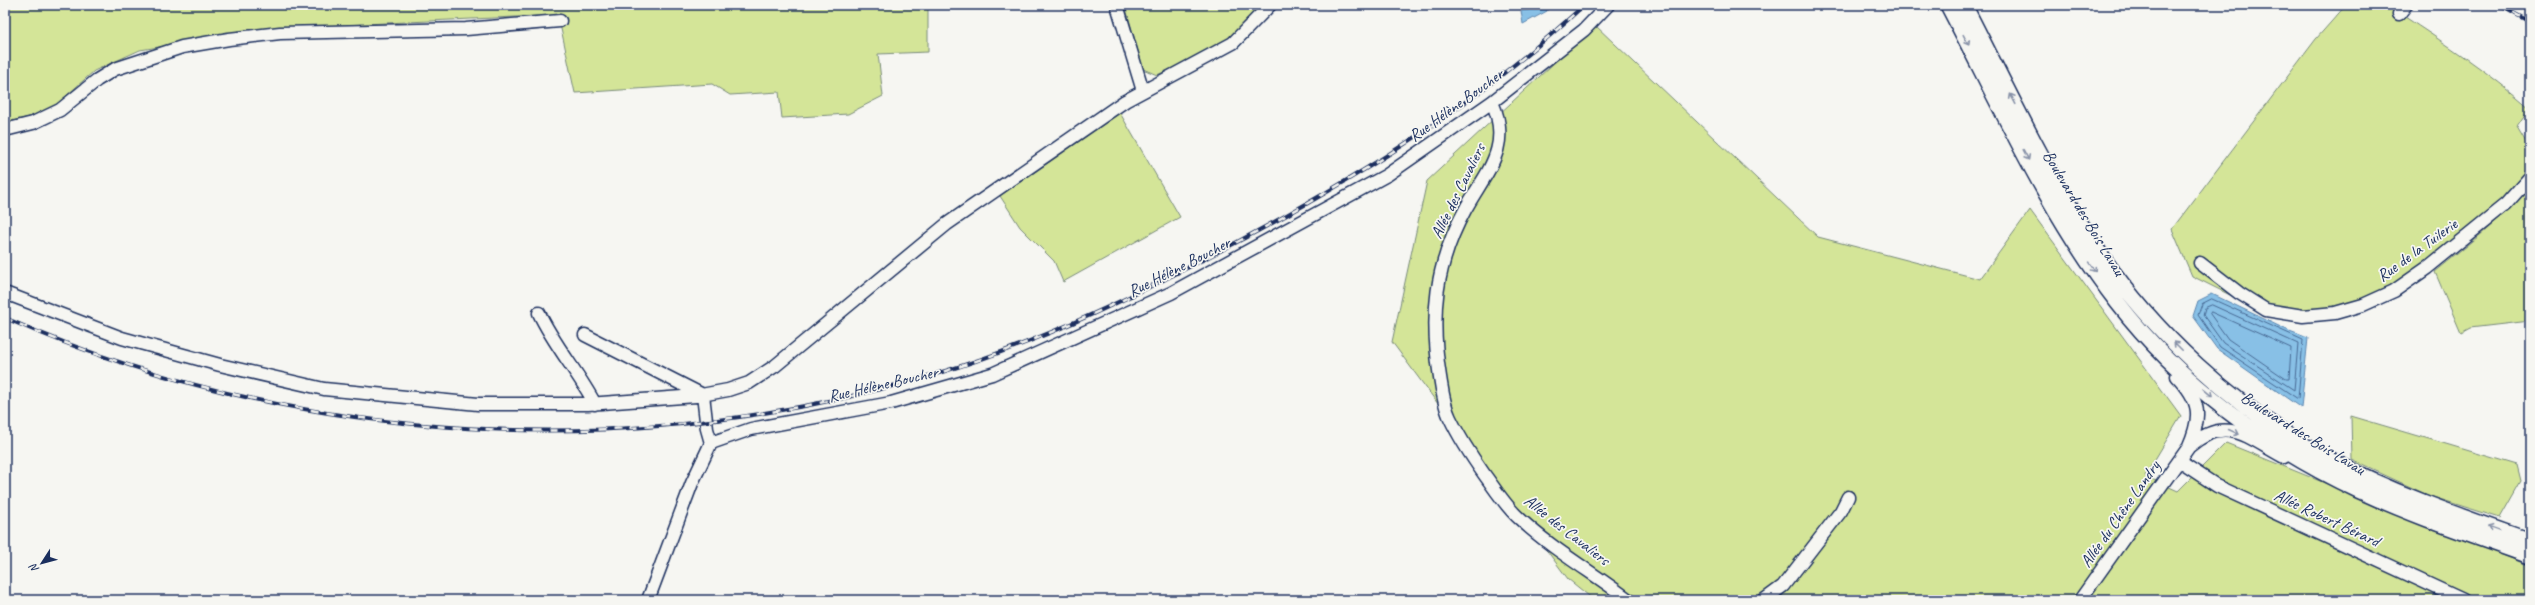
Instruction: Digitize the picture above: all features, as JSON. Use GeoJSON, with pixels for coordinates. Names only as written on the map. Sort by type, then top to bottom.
{"type":"FeatureCollection","features":[{"type":"Feature","properties":{"kind":"main road","name":"Boulevard des Bois Lavau"},"geometry":{"type":"LineString","coordinates":[[1948,5],[2064,224],[2113,297],[2135,324],[2176,366],[2248,426],[2316,468],[2355,489],[2437,523],[2530,556]]}},
{"type":"Feature","properties":{"kind":"main road","name":"Boulevard des Bois Lavau"},"geometry":{"type":"LineString","coordinates":[[1964,5],[2060,189],[2092,242],[2128,294],[2202,370],[2254,412],[2329,459],[2389,488],[2530,541]]}},
{"type":"Feature","properties":{"kind":"street"},"geometry":{"type":"LineString","coordinates":[[1117,5],[1143,91]]}},
{"type":"Feature","properties":{"kind":"street"},"geometry":{"type":"LineString","coordinates":[[5,293],[122,338],[220,365],[324,389],[478,404],[595,404],[703,395],[728,390],[749,383],[775,366],[947,224],[1143,91],[1233,43],[1270,5]]}},
{"type":"Feature","properties":{"kind":"street","name":"Rue Hélène Boucher"},"geometry":{"type":"LineString","coordinates":[[711,443],[751,429],[892,403],[992,374],[1178,289],[1387,175],[1492,102],[1584,30],[1608,5]]}},
{"type":"Feature","properties":{"kind":"street"},"geometry":{"type":"LineString","coordinates":[[5,130],[33,123],[60,110],[97,80],[115,69],[182,48],[229,39],[280,33],[466,28],[560,21]]}},
{"type":"Feature","properties":{"kind":"street","name":"Allée des Cavaliers"},"geometry":{"type":"LineString","coordinates":[[1492,102],[1499,132],[1499,145],[1496,160],[1464,211],[1448,247],[1438,282],[1434,309],[1435,348],[1449,416],[1472,457],[1519,519],[1630,600]]}},
{"type":"Feature","properties":{"kind":"street","name":"Rue de la Tuilerie"},"geometry":{"type":"LineString","coordinates":[[2200,263],[2266,310],[2303,316],[2335,313],[2363,305],[2394,291],[2421,272],[2506,204],[2530,177]]}},
{"type":"Feature","properties":{"kind":"street"},"geometry":{"type":"LineString","coordinates":[[539,313],[550,337],[580,376],[595,404]]}},
{"type":"Feature","properties":{"kind":"street","name":"Allée du Chêne Landry"},"geometry":{"type":"LineString","coordinates":[[2080,600],[2188,448],[2199,418],[2197,406],[2187,387],[2147,345],[2135,324]]}},
{"type":"Feature","properties":{"kind":"street"},"geometry":{"type":"LineString","coordinates":[[585,335],[703,395]]}},
{"type":"Feature","properties":{"kind":"street"},"geometry":{"type":"LineString","coordinates":[[648,600],[692,483],[711,443],[703,395]]}},
{"type":"Feature","properties":{"kind":"street","name":"Allée du Chêne Landry"},"geometry":{"type":"LineString","coordinates":[[2188,448],[2207,432],[2228,429],[2332,482],[2355,489]]}},
{"type":"Feature","properties":{"kind":"street","name":"Allée Robert Bérard"},"geometry":{"type":"LineString","coordinates":[[2179,461],[2217,486],[2463,600]]}},
{"type":"Feature","properties":{"kind":"street"},"geometry":{"type":"LineString","coordinates":[[1764,600],[1787,581],[1841,511],[1848,497]]}},
{"type":"Feature","properties":{"kind":"green space"},"geometry":{"type":"Polygon","coordinates":[[[5,5],[928,5],[928,52],[878,54],[883,96],[848,114],[782,118],[779,92],[730,95],[712,84],[575,93],[558,15],[278,28],[140,50],[94,71],[56,105],[35,116],[5,122],[5,5]]]}},
{"type":"Feature","properties":{"kind":"green space"},"geometry":{"type":"Polygon","coordinates":[[[1125,5],[1262,5],[1238,34],[1213,50],[1157,75],[1143,69],[1125,5]]]}},
{"type":"Feature","properties":{"kind":"green space"},"geometry":{"type":"Polygon","coordinates":[[[2346,5],[2410,5],[2402,15],[2484,71],[2530,108],[2517,127],[2530,149],[2530,167],[2503,202],[2424,264],[2369,304],[2274,317],[2192,276],[2172,229],[2316,39],[2346,5]]]}},
{"type":"Feature","properties":{"kind":"green space"},"geometry":{"type":"Polygon","coordinates":[[[1595,25],[1818,237],[1980,279],[2030,210],[2181,416],[2145,476],[2178,491],[2226,443],[2530,566],[2530,600],[1594,600],[1568,579],[1392,342],[1427,181],[1595,25]]]}},
{"type":"Feature","properties":{"kind":"green space"},"geometry":{"type":"Polygon","coordinates":[[[1120,113],[1180,217],[1063,282],[1054,261],[1020,227],[1000,196],[1120,113]]]}},
{"type":"Feature","properties":{"kind":"green space"},"geometry":{"type":"Polygon","coordinates":[[[2530,187],[2530,321],[2470,328],[2461,333],[2435,272],[2496,221],[2530,187]]]}},
{"type":"Feature","properties":{"kind":"green space"},"geometry":{"type":"Polygon","coordinates":[[[2351,416],[2517,465],[2521,481],[2500,518],[2430,496],[2352,460],[2351,416]]]}},
{"type":"Feature","properties":{"kind":"water"},"geometry":{"type":"Polygon","coordinates":[[[1547,7],[1547,11],[1523,24],[1521,11],[1547,7]]]}},
{"type":"Feature","properties":{"kind":"water"},"geometry":{"type":"Polygon","coordinates":[[[2212,294],[2287,330],[2308,338],[2301,408],[2217,349],[2193,316],[2198,301],[2212,294]]]}},
{"type":"Feature","properties":{"kind":"railway"},"geometry":{"type":"LineString","coordinates":[[5,318],[117,361],[232,394],[350,416],[469,428],[588,430],[707,421],[826,402],[942,372],[980,360],[1094,314],[1239,241],[1331,190],[1419,134],[1504,73],[1545,40],[1584,5]]}},
{"type":"Feature","properties":{"kind":"railway"},"geometry":{"type":"LineString","coordinates":[[2499,5],[2530,22]]}}]}
